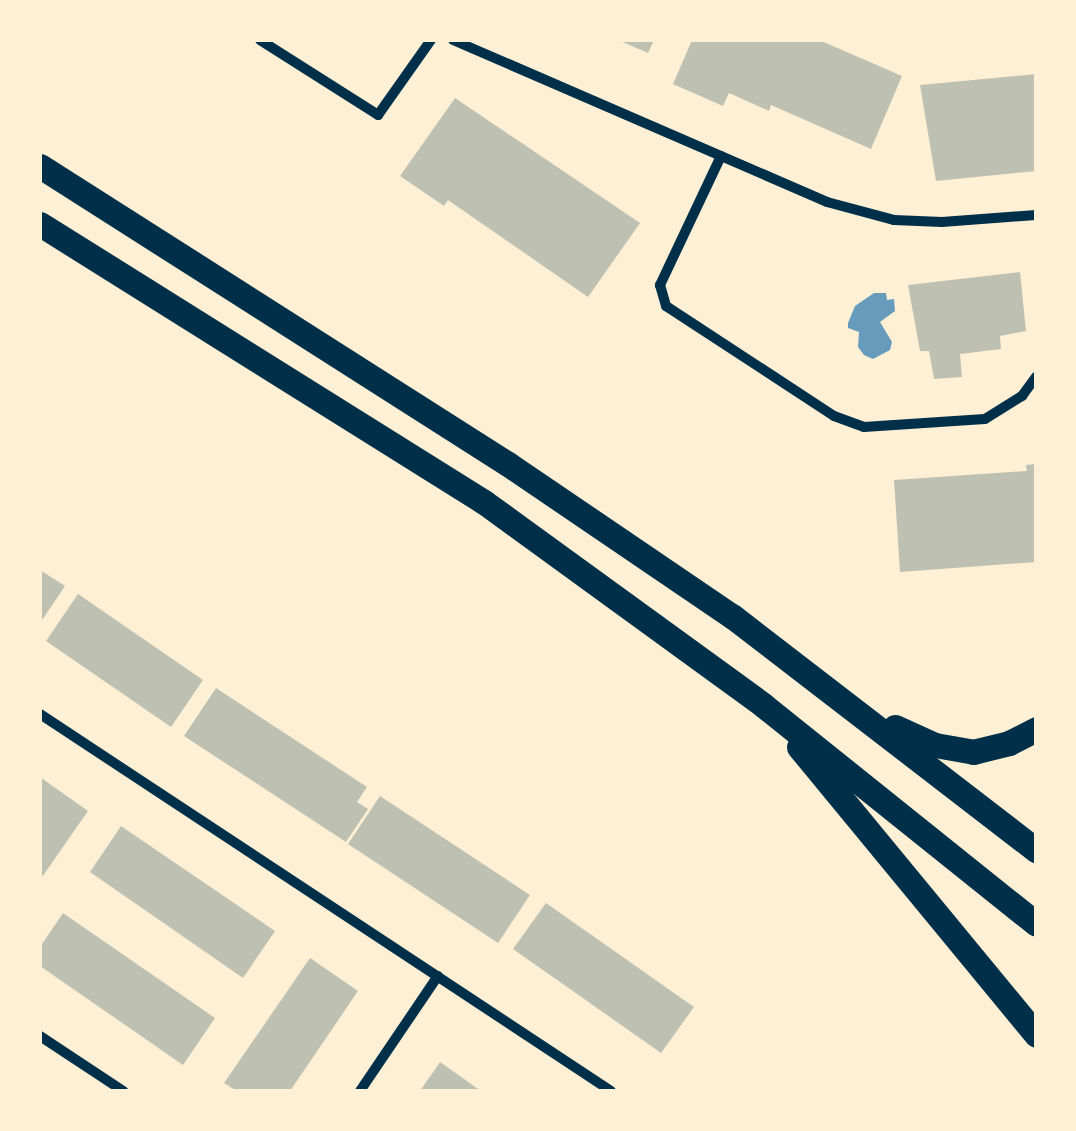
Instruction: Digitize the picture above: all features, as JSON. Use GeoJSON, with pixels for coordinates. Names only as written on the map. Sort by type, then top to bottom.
{"type":"FeatureCollection","features":[{"type":"Feature","properties":{"kind":"highway"},"geometry":{"type":"LineString","coordinates":[[40,166],[508,464],[732,616],[1036,850]]}},
{"type":"Feature","properties":{"kind":"highway"},"geometry":{"type":"LineString","coordinates":[[40,224],[484,502],[763,705],[1036,924]]}},
{"type":"Feature","properties":{"kind":"highway"},"geometry":{"type":"LineString","coordinates":[[848,704],[954,750],[993,748],[1036,729]]}},
{"type":"Feature","properties":{"kind":"highway"},"geometry":{"type":"LineString","coordinates":[[763,705],[1012,1000],[1036,1035]]}},
{"type":"Feature","properties":{"kind":"street"},"geometry":{"type":"LineString","coordinates":[[260,40],[378,115],[430,40]]}},
{"type":"Feature","properties":{"kind":"street"},"geometry":{"type":"LineString","coordinates":[[453,40],[827,202],[894,220],[942,222],[1036,215]]}},
{"type":"Feature","properties":{"kind":"street"},"geometry":{"type":"LineString","coordinates":[[721,156],[660,285],[666,306],[834,416],[864,427],[985,418],[1022,396],[1036,377]]}},
{"type":"Feature","properties":{"kind":"street"},"geometry":{"type":"LineString","coordinates":[[40,714],[611,1091]]}},
{"type":"Feature","properties":{"kind":"street"},"geometry":{"type":"LineString","coordinates":[[360,1091],[438,976]]}},
{"type":"Feature","properties":{"kind":"street"},"geometry":{"type":"LineString","coordinates":[[40,1036],[123,1091]]}},
{"type":"Feature","properties":{"kind":"water"},"geometry":{"type":"Polygon","coordinates":[[[874,293],[886,293],[887,300],[894,299],[895,311],[880,322],[892,342],[890,350],[873,359],[858,347],[859,332],[848,328],[848,323],[855,306],[874,293]]]}},
{"type":"Feature","properties":{"kind":"building"},"geometry":{"type":"Polygon","coordinates":[[[618,40],[654,40],[648,53],[618,40]]]}},
{"type":"Feature","properties":{"kind":"building"},"geometry":{"type":"Polygon","coordinates":[[[692,40],[819,40],[902,76],[871,149],[771,105],[769,111],[729,93],[723,106],[673,84],[692,40]]]}},
{"type":"Feature","properties":{"kind":"building"},"geometry":{"type":"Polygon","coordinates":[[[1036,74],[1036,171],[936,181],[920,85],[1036,74]]]}},
{"type":"Feature","properties":{"kind":"building"},"geometry":{"type":"Polygon","coordinates":[[[455,98],[640,223],[588,297],[448,200],[444,206],[400,176],[455,98]]]}},
{"type":"Feature","properties":{"kind":"building"},"geometry":{"type":"Polygon","coordinates":[[[1020,272],[1026,331],[1000,336],[1001,349],[960,354],[962,377],[934,379],[929,351],[920,351],[908,285],[1020,272]]]}},
{"type":"Feature","properties":{"kind":"building"},"geometry":{"type":"Polygon","coordinates":[[[1036,464],[1036,562],[900,572],[894,480],[1027,471],[1026,465],[1036,464]]]}},
{"type":"Feature","properties":{"kind":"building"},"geometry":{"type":"Polygon","coordinates":[[[40,570],[65,586],[40,623],[40,570]]]}},
{"type":"Feature","properties":{"kind":"building"},"geometry":{"type":"Polygon","coordinates":[[[78,594],[203,680],[171,727],[46,641],[78,594]]]}},
{"type":"Feature","properties":{"kind":"building"},"geometry":{"type":"Polygon","coordinates":[[[216,688],[367,787],[357,802],[368,809],[346,842],[184,736],[216,688]]]}},
{"type":"Feature","properties":{"kind":"building"},"geometry":{"type":"Polygon","coordinates":[[[40,777],[88,811],[40,880],[40,777]]]}},
{"type":"Feature","properties":{"kind":"building"},"geometry":{"type":"Polygon","coordinates":[[[380,796],[530,895],[498,943],[348,844],[380,796]]]}},
{"type":"Feature","properties":{"kind":"building"},"geometry":{"type":"Polygon","coordinates":[[[121,826],[275,931],[243,978],[90,872],[121,826]]]}},
{"type":"Feature","properties":{"kind":"building"},"geometry":{"type":"Polygon","coordinates":[[[546,903],[694,1007],[661,1053],[513,949],[546,903]]]}},
{"type":"Feature","properties":{"kind":"building"},"geometry":{"type":"Polygon","coordinates":[[[63,913],[215,1018],[183,1065],[40,966],[40,947],[63,913]]]}},
{"type":"Feature","properties":{"kind":"building"},"geometry":{"type":"Polygon","coordinates":[[[310,958],[358,991],[290,1091],[237,1091],[224,1083],[310,958]]]}},
{"type":"Feature","properties":{"kind":"building"},"geometry":{"type":"Polygon","coordinates":[[[440,1062],[481,1091],[420,1091],[440,1062]]]}}]}
